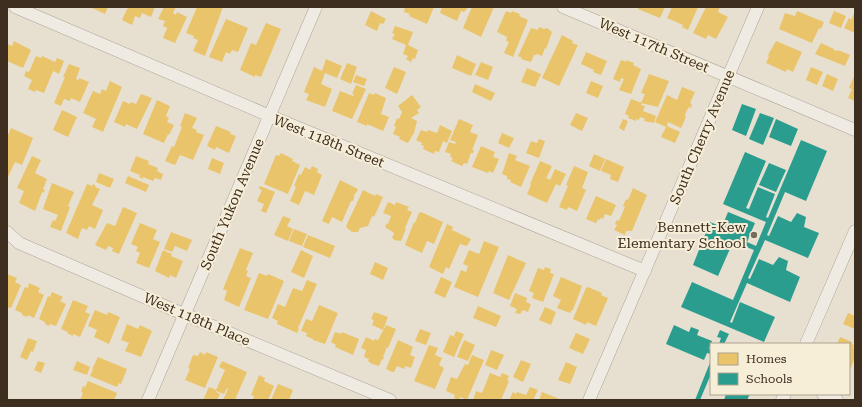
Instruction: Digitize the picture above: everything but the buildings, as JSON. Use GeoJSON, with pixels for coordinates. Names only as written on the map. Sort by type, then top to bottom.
{"type":"FeatureCollection","features":[{"type":"Feature","properties":{"kind":"street","name":"West 118th Street"},"geometry":{"type":"LineString","coordinates":[[15,7],[270,116],[645,271]]}},
{"type":"Feature","properties":{"kind":"street","name":"South Yukon Avenue"},"geometry":{"type":"LineString","coordinates":[[148,400],[316,7]]}},
{"type":"Feature","properties":{"kind":"street","name":"West 117th Street"},"geometry":{"type":"LineString","coordinates":[[563,7],[855,130]]}},
{"type":"Feature","properties":{"kind":"street","name":"South Cherry Avenue"},"geometry":{"type":"LineString","coordinates":[[589,400],[758,7]]}},
{"type":"Feature","properties":{"kind":"street"},"geometry":{"type":"LineString","coordinates":[[806,343],[855,231]]}},
{"type":"Feature","properties":{"kind":"street","name":"West 118th Place"},"geometry":{"type":"LineString","coordinates":[[7,232],[19,243],[390,400]]}},
{"type":"Feature","properties":{"kind":"street"},"geometry":{"type":"LineString","coordinates":[[825,395],[837,400]]}},
{"type":"Feature","properties":{"kind":"place","name":"Bennett-Kew Elementary School"},"geometry":{"type":"Point","coordinates":[754,235]}}]}
